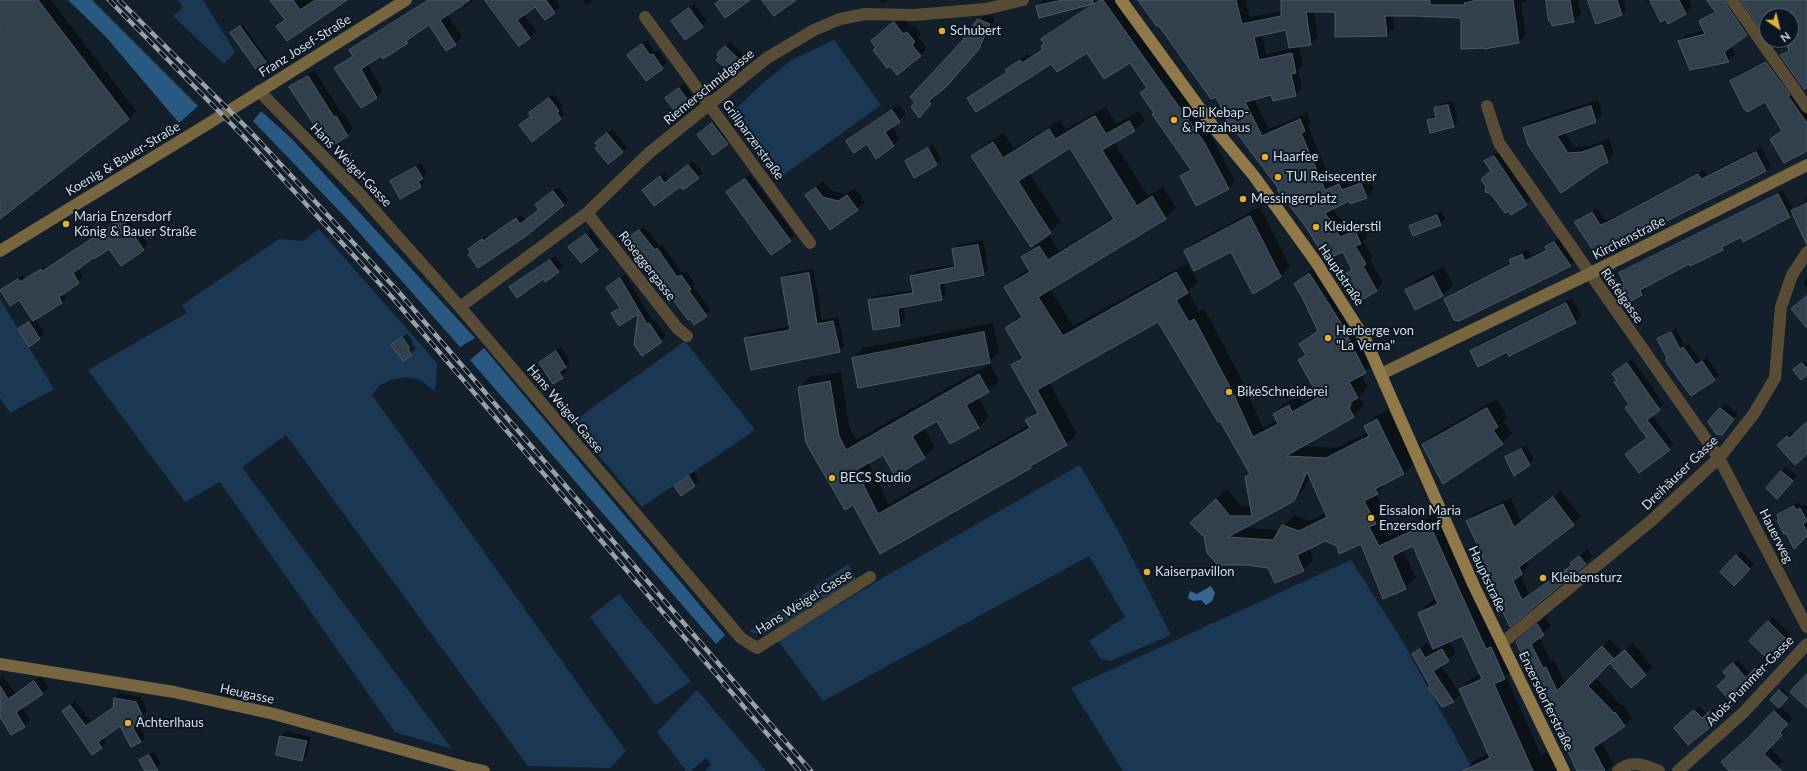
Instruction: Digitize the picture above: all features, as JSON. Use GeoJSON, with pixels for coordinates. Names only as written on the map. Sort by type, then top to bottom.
{"type":"FeatureCollection","features":[{"type":"Feature","properties":{"kind":"main road","name":"Hauptstraße"},"geometry":{"type":"LineString","coordinates":[[1121,0],[1215,129],[1254,176],[1316,262],[1366,341],[1474,586],[1502,643]]}},
{"type":"Feature","properties":{"kind":"main road","name":"Enzersdorferstraße"},"geometry":{"type":"LineString","coordinates":[[1502,643],[1564,771]]}},
{"type":"Feature","properties":{"kind":"street","name":"Franz Josef-Straße"},"geometry":{"type":"LineString","coordinates":[[259,91],[406,0]]}},
{"type":"Feature","properties":{"kind":"street","name":"Riemerschmidgasse"},"geometry":{"type":"LineString","coordinates":[[460,307],[587,212],[649,153],[767,58],[814,30],[840,19],[865,14],[914,14],[986,9],[1023,0]]}},
{"type":"Feature","properties":{"kind":"street"},"geometry":{"type":"LineString","coordinates":[[1732,0],[1807,108]]}},
{"type":"Feature","properties":{"kind":"street","name":"Grillparzerstraße"},"geometry":{"type":"LineString","coordinates":[[645,17],[810,243]]}},
{"type":"Feature","properties":{"kind":"street","name":"Koenig & Bauer-Straße"},"geometry":{"type":"LineString","coordinates":[[0,251],[259,91]]}},
{"type":"Feature","properties":{"kind":"street","name":"Hans Weigel-Gasse"},"geometry":{"type":"LineString","coordinates":[[259,91],[360,194],[460,307],[740,638],[756,648],[870,577]]}},
{"type":"Feature","properties":{"kind":"street","name":"Riefelgasse"},"geometry":{"type":"LineString","coordinates":[[1487,106],[1499,143],[1589,274],[1719,458]]}},
{"type":"Feature","properties":{"kind":"street","name":"Kirchenstraße"},"geometry":{"type":"LineString","coordinates":[[1381,374],[1589,274],[1807,165]]}},
{"type":"Feature","properties":{"kind":"street","name":"Roseggergasse"},"geometry":{"type":"LineString","coordinates":[[587,212],[678,329],[687,336]]}},
{"type":"Feature","properties":{"kind":"street","name":"Dreihäuser Gasse"},"geometry":{"type":"LineString","coordinates":[[1502,643],[1651,520],[1719,458],[1754,415],[1775,378],[1781,307],[1792,275],[1807,252]]}},
{"type":"Feature","properties":{"kind":"street","name":"Hauerweg"},"geometry":{"type":"LineString","coordinates":[[1719,458],[1807,627]]}},
{"type":"Feature","properties":{"kind":"street","name":"Alois-Pummer-Gasse"},"geometry":{"type":"LineString","coordinates":[[1678,771],[1744,712],[1807,644]]}},
{"type":"Feature","properties":{"kind":"street","name":"Heugasse"},"geometry":{"type":"LineString","coordinates":[[0,664],[174,692],[259,711],[484,771]]}},
{"type":"Feature","properties":{"kind":"street"},"geometry":{"type":"LineString","coordinates":[[1618,771],[1622,768],[1640,764],[1659,771]]}},
{"type":"Feature","properties":{"kind":"shaded area"},"geometry":{"type":"Polygon","coordinates":[[[68,0],[92,0],[198,106],[179,123],[106,37],[68,0]]]}},
{"type":"Feature","properties":{"kind":"shaded area"},"geometry":{"type":"Polygon","coordinates":[[[178,0],[203,0],[235,52],[224,64],[173,16],[183,8],[178,0]]]}},
{"type":"Feature","properties":{"kind":"shaded area"},"geometry":{"type":"Polygon","coordinates":[[[834,40],[881,105],[775,181],[728,116],[763,83],[793,59],[834,40]]]}},
{"type":"Feature","properties":{"kind":"shaded area"},"geometry":{"type":"Polygon","coordinates":[[[261,111],[291,138],[475,338],[460,347],[348,220],[253,121],[261,111]]]}},
{"type":"Feature","properties":{"kind":"shaded area"},"geometry":{"type":"Polygon","coordinates":[[[319,229],[437,363],[435,391],[420,380],[406,377],[390,380],[379,386],[372,395],[626,751],[610,768],[528,766],[286,435],[242,467],[452,749],[395,732],[220,482],[185,502],[88,370],[187,313],[182,305],[279,239],[303,241],[319,229]]]}},
{"type":"Feature","properties":{"kind":"shaded area"},"geometry":{"type":"Polygon","coordinates":[[[0,299],[54,389],[10,413],[0,398],[0,299]]]}},
{"type":"Feature","properties":{"kind":"shaded area"},"geometry":{"type":"Polygon","coordinates":[[[685,341],[755,430],[642,507],[571,423],[685,341]]]}},
{"type":"Feature","properties":{"kind":"shaded area"},"geometry":{"type":"Polygon","coordinates":[[[484,348],[725,635],[716,644],[470,360],[484,348]]]}},
{"type":"Feature","properties":{"kind":"shaded area"},"geometry":{"type":"Polygon","coordinates":[[[1080,465],[1120,534],[1171,635],[1110,661],[1101,659],[1089,641],[1125,617],[1089,556],[823,701],[778,641],[886,576],[1080,465]]]}},
{"type":"Feature","properties":{"kind":"shaded area"},"geometry":{"type":"Polygon","coordinates":[[[1351,560],[1399,635],[1471,766],[1463,771],[1123,771],[1071,688],[1351,560]]]}},
{"type":"Feature","properties":{"kind":"shaded area"},"geometry":{"type":"Polygon","coordinates":[[[848,564],[857,581],[761,636],[749,631],[848,564]]]}},
{"type":"Feature","properties":{"kind":"shaded area"},"geometry":{"type":"Polygon","coordinates":[[[1211,586],[1215,593],[1212,601],[1206,605],[1201,600],[1193,601],[1188,598],[1190,591],[1197,594],[1211,586]]]}},
{"type":"Feature","properties":{"kind":"shaded area"},"geometry":{"type":"Polygon","coordinates":[[[619,594],[691,681],[656,705],[590,617],[619,594]]]}},
{"type":"Feature","properties":{"kind":"shaded area"},"geometry":{"type":"Polygon","coordinates":[[[697,690],[766,771],[686,771],[657,732],[697,690]]]}},
{"type":"Feature","properties":{"kind":"building"},"geometry":{"type":"Polygon","coordinates":[[[0,0],[38,0],[129,119],[0,219],[0,0]]]}},
{"type":"Feature","properties":{"kind":"building"},"geometry":{"type":"Polygon","coordinates":[[[270,0],[293,0],[300,10],[315,0],[347,0],[287,41],[276,26],[285,20],[270,0]]]}},
{"type":"Feature","properties":{"kind":"building"},"geometry":{"type":"Polygon","coordinates":[[[429,0],[470,0],[440,20],[456,45],[446,51],[429,25],[406,41],[408,43],[383,59],[381,56],[361,69],[377,98],[361,108],[334,68],[353,56],[349,50],[429,0]]]}},
{"type":"Feature","properties":{"kind":"building"},"geometry":{"type":"Polygon","coordinates":[[[485,0],[546,0],[555,13],[545,20],[535,7],[517,20],[530,38],[519,46],[485,0]]]}},
{"type":"Feature","properties":{"kind":"building"},"geometry":{"type":"Polygon","coordinates":[[[721,0],[750,0],[725,18],[715,4],[721,0]]]}},
{"type":"Feature","properties":{"kind":"building"},"geometry":{"type":"Polygon","coordinates":[[[762,0],[796,0],[774,16],[762,0]]]}},
{"type":"Feature","properties":{"kind":"building"},"geometry":{"type":"Polygon","coordinates":[[[1063,0],[1093,0],[1093,4],[1039,18],[1036,6],[1063,0]]]}},
{"type":"Feature","properties":{"kind":"building"},"geometry":{"type":"Polygon","coordinates":[[[1100,0],[1103,0],[1204,142],[1229,189],[1196,206],[1180,176],[1191,170],[1152,114],[1154,113],[1140,93],[1147,88],[1130,63],[1104,79],[1087,53],[1057,72],[1051,64],[976,112],[967,98],[1007,72],[1005,70],[1020,60],[1022,63],[1043,49],[1041,46],[1044,44],[1041,39],[1100,0]]]}},
{"type":"Feature","properties":{"kind":"building"},"geometry":{"type":"Polygon","coordinates":[[[1138,0],[1236,0],[1242,24],[1281,16],[1281,0],[1430,0],[1430,5],[1465,5],[1464,3],[1477,0],[1513,0],[1519,43],[1484,49],[1461,49],[1461,18],[1414,16],[1385,16],[1387,36],[1335,37],[1335,12],[1306,12],[1311,45],[1289,48],[1286,30],[1254,37],[1259,60],[1292,53],[1296,73],[1291,74],[1296,96],[1273,101],[1271,95],[1245,102],[1262,136],[1300,119],[1305,131],[1301,133],[1325,190],[1339,184],[1342,190],[1361,183],[1367,198],[1350,204],[1349,201],[1325,213],[1340,237],[1355,231],[1361,244],[1355,246],[1366,264],[1363,266],[1377,291],[1355,304],[1339,277],[1352,270],[1343,252],[1326,259],[1304,224],[1277,190],[1279,189],[1224,116],[1225,115],[1216,97],[1211,99],[1159,26],[1157,26],[1138,0]]]}},
{"type":"Feature","properties":{"kind":"building"},"geometry":{"type":"Polygon","coordinates":[[[1546,0],[1570,0],[1574,22],[1552,26],[1551,21],[1549,21],[1546,0]]]}},
{"type":"Feature","properties":{"kind":"building"},"geometry":{"type":"Polygon","coordinates":[[[1588,0],[1617,0],[1622,15],[1596,24],[1588,0]]]}},
{"type":"Feature","properties":{"kind":"building"},"geometry":{"type":"Polygon","coordinates":[[[1650,0],[1679,0],[1686,14],[1668,24],[1665,19],[1661,22],[1650,0]]]}},
{"type":"Feature","properties":{"kind":"building"},"geometry":{"type":"Polygon","coordinates":[[[1707,0],[1725,0],[1726,4],[1747,35],[1724,52],[1729,62],[1690,70],[1678,41],[1705,34],[1699,21],[1715,12],[1707,0]]]}},
{"type":"Feature","properties":{"kind":"building"},"geometry":{"type":"Polygon","coordinates":[[[1741,0],[1807,0],[1807,88],[1804,89],[1780,55],[1789,51],[1788,48],[1799,48],[1799,8],[1759,8],[1759,26],[1741,0]]]}},
{"type":"Feature","properties":{"kind":"building"},"geometry":{"type":"Polygon","coordinates":[[[689,8],[703,27],[685,40],[671,21],[689,8]]]}},
{"type":"Feature","properties":{"kind":"building"},"geometry":{"type":"Polygon","coordinates":[[[978,19],[990,24],[979,49],[946,87],[929,101],[931,104],[919,118],[911,107],[915,102],[910,97],[963,40],[978,19]]]}},
{"type":"Feature","properties":{"kind":"building"},"geometry":{"type":"Polygon","coordinates":[[[894,22],[903,34],[907,32],[915,42],[912,45],[921,56],[897,75],[890,66],[887,68],[873,50],[876,48],[871,41],[894,22]]]}},
{"type":"Feature","properties":{"kind":"building"},"geometry":{"type":"Polygon","coordinates":[[[240,26],[266,62],[256,69],[230,33],[240,26]]]}},
{"type":"Feature","properties":{"kind":"building"},"geometry":{"type":"Polygon","coordinates":[[[642,44],[650,55],[653,54],[663,69],[646,81],[627,55],[642,44]]]}},
{"type":"Feature","properties":{"kind":"building"},"geometry":{"type":"Polygon","coordinates":[[[725,46],[742,62],[731,73],[716,60],[719,57],[717,54],[725,46]]]}},
{"type":"Feature","properties":{"kind":"building"},"geometry":{"type":"Polygon","coordinates":[[[1766,62],[1790,95],[1788,96],[1807,123],[1807,151],[1784,163],[1770,139],[1782,131],[1765,102],[1747,112],[1730,81],[1766,62]]]}},
{"type":"Feature","properties":{"kind":"building"},"geometry":{"type":"Polygon","coordinates":[[[308,76],[348,136],[335,144],[333,141],[327,144],[289,87],[308,76]]]}},
{"type":"Feature","properties":{"kind":"building"},"geometry":{"type":"Polygon","coordinates":[[[679,88],[692,106],[679,117],[665,98],[679,88]]]}},
{"type":"Feature","properties":{"kind":"building"},"geometry":{"type":"Polygon","coordinates":[[[549,98],[559,111],[557,113],[561,119],[532,142],[519,125],[531,116],[529,113],[549,98]]]}},
{"type":"Feature","properties":{"kind":"building"},"geometry":{"type":"Polygon","coordinates":[[[1448,105],[1454,127],[1430,133],[1427,120],[1436,118],[1434,108],[1448,105]]]}},
{"type":"Feature","properties":{"kind":"building"},"geometry":{"type":"Polygon","coordinates":[[[1591,106],[1596,122],[1557,136],[1568,153],[1582,152],[1602,145],[1608,162],[1561,193],[1528,145],[1523,128],[1591,106]]]}},
{"type":"Feature","properties":{"kind":"building"},"geometry":{"type":"Polygon","coordinates":[[[892,110],[900,122],[885,132],[894,146],[876,159],[867,144],[854,153],[846,141],[892,110]]]}},
{"type":"Feature","properties":{"kind":"building"},"geometry":{"type":"Polygon","coordinates":[[[1095,116],[1106,134],[1129,121],[1135,131],[1102,150],[1137,206],[1152,196],[1166,219],[1038,297],[1063,336],[1176,272],[1188,293],[1176,300],[1189,322],[1194,319],[1198,326],[1233,393],[1253,437],[1278,424],[1273,414],[1289,405],[1292,412],[1319,397],[1298,360],[1306,355],[1299,344],[1318,331],[1301,295],[1294,284],[1309,273],[1339,320],[1366,373],[1349,382],[1358,398],[1350,402],[1351,405],[1349,408],[1354,417],[1286,456],[1326,458],[1369,436],[1364,426],[1377,419],[1404,474],[1375,489],[1378,494],[1364,501],[1376,524],[1369,527],[1379,546],[1429,523],[1486,649],[1491,647],[1505,679],[1494,684],[1533,771],[1462,771],[1490,758],[1459,689],[1482,679],[1462,636],[1433,649],[1418,613],[1438,604],[1413,546],[1392,556],[1406,589],[1383,599],[1361,544],[1339,554],[1337,546],[1325,541],[1297,555],[1304,571],[1275,583],[1268,568],[1247,565],[1218,565],[1207,553],[1204,537],[1190,523],[1216,499],[1230,516],[1252,516],[1245,477],[1250,474],[1220,421],[1218,422],[1158,322],[1037,390],[1067,445],[1030,466],[1031,468],[880,554],[853,505],[845,510],[806,443],[798,387],[830,381],[839,436],[846,450],[979,374],[989,392],[966,405],[979,428],[950,444],[937,421],[912,436],[925,458],[895,476],[883,455],[856,470],[878,514],[1030,428],[1025,420],[1038,413],[1011,365],[1023,358],[1005,328],[1022,317],[1004,287],[1030,272],[1021,257],[1039,246],[1048,260],[1114,219],[1070,148],[1018,181],[1051,233],[1031,247],[971,156],[993,142],[1003,158],[1049,129],[1055,139],[1095,116]],[[1307,472],[1294,501],[1228,537],[1273,540],[1282,525],[1299,531],[1327,517],[1307,472]]]}},
{"type":"Feature","properties":{"kind":"building"},"geometry":{"type":"Polygon","coordinates":[[[712,123],[728,144],[713,155],[697,135],[712,123]]]}},
{"type":"Feature","properties":{"kind":"building"},"geometry":{"type":"Polygon","coordinates":[[[607,133],[623,152],[608,164],[595,148],[598,146],[595,143],[607,133]]]}},
{"type":"Feature","properties":{"kind":"building"},"geometry":{"type":"Polygon","coordinates":[[[928,148],[937,165],[914,178],[905,161],[928,148]]]}},
{"type":"Feature","properties":{"kind":"building"},"geometry":{"type":"Polygon","coordinates":[[[1756,152],[1766,171],[1597,256],[1574,222],[1592,212],[1600,225],[1606,223],[1698,174],[1701,179],[1756,152]]]}},
{"type":"Feature","properties":{"kind":"building"},"geometry":{"type":"Polygon","coordinates":[[[1494,156],[1527,205],[1511,215],[1508,211],[1505,213],[1490,193],[1485,192],[1486,187],[1481,179],[1491,171],[1484,161],[1494,156]]]}},
{"type":"Feature","properties":{"kind":"building"},"geometry":{"type":"Polygon","coordinates":[[[688,165],[699,178],[683,190],[680,187],[654,206],[642,190],[660,176],[664,183],[688,165]]]}},
{"type":"Feature","properties":{"kind":"building"},"geometry":{"type":"Polygon","coordinates":[[[416,167],[423,179],[418,181],[421,187],[400,199],[390,181],[416,167]]]}},
{"type":"Feature","properties":{"kind":"building"},"geometry":{"type":"Polygon","coordinates":[[[745,179],[791,241],[771,255],[726,192],[745,179]]]}},
{"type":"Feature","properties":{"kind":"building"},"geometry":{"type":"Polygon","coordinates":[[[816,188],[823,197],[838,201],[847,195],[858,210],[830,230],[805,195],[816,188]]]}},
{"type":"Feature","properties":{"kind":"building"},"geometry":{"type":"Polygon","coordinates":[[[553,191],[564,205],[526,236],[478,268],[468,254],[471,252],[468,249],[482,239],[483,241],[516,218],[520,224],[539,210],[535,205],[553,191]]]}},
{"type":"Feature","properties":{"kind":"building"},"geometry":{"type":"Polygon","coordinates":[[[1778,194],[1790,217],[1743,242],[1741,237],[1722,247],[1723,250],[1690,266],[1689,264],[1640,290],[1642,295],[1629,302],[1621,285],[1624,283],[1619,273],[1778,194]]]}},
{"type":"Feature","properties":{"kind":"building"},"geometry":{"type":"Polygon","coordinates":[[[1807,203],[1807,245],[1791,211],[1807,203]]]}},
{"type":"Feature","properties":{"kind":"building"},"geometry":{"type":"Polygon","coordinates":[[[1437,215],[1441,225],[1413,236],[1409,226],[1437,215]]]}},
{"type":"Feature","properties":{"kind":"building"},"geometry":{"type":"Polygon","coordinates":[[[1250,216],[1281,277],[1253,294],[1231,252],[1194,271],[1184,251],[1250,216]]]}},
{"type":"Feature","properties":{"kind":"building"},"geometry":{"type":"Polygon","coordinates":[[[122,219],[144,250],[121,266],[109,249],[94,259],[93,258],[73,273],[79,283],[59,297],[62,303],[33,321],[19,300],[10,306],[0,290],[18,279],[20,282],[41,269],[42,271],[122,219]]]}},
{"type":"Feature","properties":{"kind":"building"},"geometry":{"type":"Polygon","coordinates":[[[639,230],[655,250],[657,248],[677,277],[681,275],[691,289],[689,291],[707,316],[694,325],[690,319],[688,320],[655,275],[654,276],[626,240],[639,230]]]}},
{"type":"Feature","properties":{"kind":"building"},"geometry":{"type":"Polygon","coordinates":[[[586,234],[598,250],[581,263],[568,247],[586,234]]]}},
{"type":"Feature","properties":{"kind":"building"},"geometry":{"type":"Polygon","coordinates":[[[1554,242],[1571,266],[1459,321],[1454,320],[1444,299],[1511,264],[1509,260],[1522,254],[1525,261],[1547,250],[1545,247],[1554,242]]]}},
{"type":"Feature","properties":{"kind":"building"},"geometry":{"type":"Polygon","coordinates":[[[978,245],[984,275],[939,284],[942,300],[898,308],[900,326],[873,330],[868,300],[913,293],[910,276],[955,267],[952,249],[978,245]]]}},
{"type":"Feature","properties":{"kind":"building"},"geometry":{"type":"Polygon","coordinates":[[[550,260],[559,272],[545,282],[543,279],[517,298],[509,287],[550,260]]]}},
{"type":"Feature","properties":{"kind":"building"},"geometry":{"type":"Polygon","coordinates":[[[809,273],[817,324],[833,321],[840,352],[751,370],[744,338],[790,330],[781,278],[809,273]]]}},
{"type":"Feature","properties":{"kind":"building"},"geometry":{"type":"Polygon","coordinates":[[[1433,276],[1443,296],[1415,310],[1405,290],[1433,276]]]}},
{"type":"Feature","properties":{"kind":"building"},"geometry":{"type":"Polygon","coordinates":[[[620,278],[647,324],[649,323],[662,342],[642,356],[634,345],[638,314],[619,326],[611,313],[620,308],[606,288],[620,278]]]}},
{"type":"Feature","properties":{"kind":"building"},"geometry":{"type":"Polygon","coordinates":[[[1807,296],[1807,328],[1791,309],[1807,296]]]}},
{"type":"Feature","properties":{"kind":"building"},"geometry":{"type":"Polygon","coordinates":[[[1566,303],[1576,323],[1509,356],[1507,352],[1478,367],[1470,351],[1566,303]]]}},
{"type":"Feature","properties":{"kind":"building"},"geometry":{"type":"Polygon","coordinates":[[[29,322],[40,339],[29,347],[18,329],[29,322]]]}},
{"type":"Feature","properties":{"kind":"building"},"geometry":{"type":"Polygon","coordinates":[[[984,332],[990,363],[858,388],[852,358],[984,332]]]}},
{"type":"Feature","properties":{"kind":"building"},"geometry":{"type":"Polygon","coordinates":[[[1671,332],[1680,349],[1683,347],[1696,365],[1702,361],[1715,380],[1691,396],[1665,360],[1667,358],[1657,339],[1671,332]]]}},
{"type":"Feature","properties":{"kind":"building"},"geometry":{"type":"Polygon","coordinates":[[[402,337],[409,347],[408,349],[412,355],[403,361],[391,345],[402,337]]]}},
{"type":"Feature","properties":{"kind":"building"},"geometry":{"type":"Polygon","coordinates":[[[556,351],[566,367],[559,372],[563,378],[553,384],[539,363],[556,351]]]}},
{"type":"Feature","properties":{"kind":"building"},"geometry":{"type":"Polygon","coordinates":[[[1627,363],[1660,410],[1647,420],[1670,450],[1639,473],[1625,454],[1647,438],[1625,408],[1629,404],[1614,382],[1617,381],[1612,374],[1627,363]]]}},
{"type":"Feature","properties":{"kind":"building"},"geometry":{"type":"Polygon","coordinates":[[[1802,363],[1807,368],[1807,375],[1801,380],[1793,370],[1802,363]]]}},
{"type":"Feature","properties":{"kind":"building"},"geometry":{"type":"Polygon","coordinates":[[[1487,408],[1498,427],[1493,430],[1503,444],[1443,484],[1422,445],[1487,408]]]}},
{"type":"Feature","properties":{"kind":"building"},"geometry":{"type":"Polygon","coordinates":[[[1720,408],[1734,419],[1722,435],[1716,434],[1708,422],[1720,408]]]}},
{"type":"Feature","properties":{"kind":"building"},"geometry":{"type":"Polygon","coordinates":[[[1807,422],[1807,454],[1795,465],[1777,445],[1787,436],[1789,438],[1807,422]]]}},
{"type":"Feature","properties":{"kind":"building"},"geometry":{"type":"Polygon","coordinates":[[[1521,449],[1530,465],[1514,476],[1505,457],[1521,449]]]}},
{"type":"Feature","properties":{"kind":"building"},"geometry":{"type":"Polygon","coordinates":[[[1781,471],[1793,481],[1777,499],[1766,488],[1781,471]]]}},
{"type":"Feature","properties":{"kind":"building"},"geometry":{"type":"Polygon","coordinates":[[[689,476],[695,486],[681,496],[674,486],[689,476]]]}},
{"type":"Feature","properties":{"kind":"building"},"geometry":{"type":"Polygon","coordinates":[[[1553,497],[1574,525],[1519,567],[1522,574],[1513,581],[1522,600],[1572,565],[1570,563],[1579,556],[1586,564],[1510,627],[1478,559],[1483,556],[1466,521],[1503,504],[1514,527],[1553,497]]]}},
{"type":"Feature","properties":{"kind":"building"},"geometry":{"type":"Polygon","coordinates":[[[1794,506],[1796,510],[1800,508],[1807,521],[1803,524],[1807,532],[1807,536],[1794,549],[1777,520],[1779,519],[1777,515],[1794,506]]]}},
{"type":"Feature","properties":{"kind":"building"},"geometry":{"type":"Polygon","coordinates":[[[1736,555],[1750,569],[1734,586],[1720,572],[1736,555]]]}},
{"type":"Feature","properties":{"kind":"building"},"geometry":{"type":"Polygon","coordinates":[[[1768,621],[1787,640],[1779,649],[1781,651],[1771,662],[1749,641],[1768,621]]]}},
{"type":"Feature","properties":{"kind":"building"},"geometry":{"type":"Polygon","coordinates":[[[1537,624],[1544,635],[1531,644],[1543,668],[1546,667],[1557,691],[1602,646],[1614,659],[1625,650],[1646,675],[1631,688],[1610,663],[1588,686],[1614,713],[1615,712],[1625,726],[1593,748],[1605,771],[1577,771],[1516,642],[1537,624]]]}},
{"type":"Feature","properties":{"kind":"building"},"geometry":{"type":"Polygon","coordinates":[[[1420,649],[1425,658],[1442,649],[1449,661],[1433,671],[1454,702],[1442,707],[1428,688],[1430,686],[1412,654],[1420,649]]]}},
{"type":"Feature","properties":{"kind":"building"},"geometry":{"type":"Polygon","coordinates":[[[1733,663],[1746,678],[1755,668],[1763,676],[1732,703],[1717,686],[1727,677],[1723,672],[1733,663]]]}},
{"type":"Feature","properties":{"kind":"building"},"geometry":{"type":"Polygon","coordinates":[[[1807,674],[1807,708],[1790,692],[1807,674]]]}},
{"type":"Feature","properties":{"kind":"building"},"geometry":{"type":"Polygon","coordinates":[[[34,681],[43,694],[16,712],[25,727],[11,735],[0,717],[0,686],[8,699],[34,681]]]}},
{"type":"Feature","properties":{"kind":"building"},"geometry":{"type":"Polygon","coordinates":[[[1779,690],[1788,698],[1779,708],[1770,700],[1779,690]]]}},
{"type":"Feature","properties":{"kind":"building"},"geometry":{"type":"Polygon","coordinates":[[[114,698],[136,702],[143,717],[133,728],[141,742],[131,747],[120,726],[98,742],[102,748],[92,755],[62,711],[70,705],[86,726],[113,708],[114,698]]]}},
{"type":"Feature","properties":{"kind":"building"},"geometry":{"type":"Polygon","coordinates":[[[1694,710],[1702,718],[1710,711],[1718,721],[1688,745],[1674,728],[1694,710]]]}},
{"type":"Feature","properties":{"kind":"building"},"geometry":{"type":"Polygon","coordinates":[[[1774,711],[1788,724],[1780,733],[1782,735],[1764,754],[1782,771],[1729,771],[1721,762],[1748,738],[1774,711]]]}},
{"type":"Feature","properties":{"kind":"building"},"geometry":{"type":"Polygon","coordinates":[[[280,736],[307,741],[302,761],[276,755],[280,736]]]}},
{"type":"Feature","properties":{"kind":"building"},"geometry":{"type":"Polygon","coordinates":[[[149,755],[158,771],[145,771],[139,760],[149,755]]]}},
{"type":"Feature","properties":{"kind":"railway"},"geometry":{"type":"LineString","coordinates":[[109,0],[243,136],[391,296],[799,771]]}},
{"type":"Feature","properties":{"kind":"railway"},"geometry":{"type":"LineString","coordinates":[[119,0],[249,130],[397,290],[811,771]]}},
{"type":"Feature","properties":{"kind":"place","name":"Schubert"},"geometry":{"type":"Point","coordinates":[942,31]}},
{"type":"Feature","properties":{"kind":"place","name":"Deli Kebap- & Pizzahaus"},"geometry":{"type":"Point","coordinates":[1174,120]}},
{"type":"Feature","properties":{"kind":"place","name":"Haarfee"},"geometry":{"type":"Point","coordinates":[1265,157]}},
{"type":"Feature","properties":{"kind":"place","name":"TUI Reisecenter"},"geometry":{"type":"Point","coordinates":[1278,177]}},
{"type":"Feature","properties":{"kind":"place","name":"Messingerplatz"},"geometry":{"type":"Point","coordinates":[1243,199]}},
{"type":"Feature","properties":{"kind":"place","name":"Maria Enzersdorf König & Bauer Straße"},"geometry":{"type":"Point","coordinates":[66,224]}},
{"type":"Feature","properties":{"kind":"place","name":"Kleiderstil"},"geometry":{"type":"Point","coordinates":[1316,227]}},
{"type":"Feature","properties":{"kind":"place","name":"Herberge von \"La Verna\""},"geometry":{"type":"Point","coordinates":[1328,338]}},
{"type":"Feature","properties":{"kind":"place","name":"BikeSchneiderei"},"geometry":{"type":"Point","coordinates":[1229,392]}},
{"type":"Feature","properties":{"kind":"place","name":"BECS Studio"},"geometry":{"type":"Point","coordinates":[832,478]}},
{"type":"Feature","properties":{"kind":"place","name":"Eissalon Maria Enzersdorf"},"geometry":{"type":"Point","coordinates":[1371,518]}},
{"type":"Feature","properties":{"kind":"place","name":"Kaiserpavillon"},"geometry":{"type":"Point","coordinates":[1147,572]}},
{"type":"Feature","properties":{"kind":"place","name":"Kleibensturz"},"geometry":{"type":"Point","coordinates":[1543,578]}},
{"type":"Feature","properties":{"kind":"place","name":"Achterlhaus"},"geometry":{"type":"Point","coordinates":[128,723]}}]}
